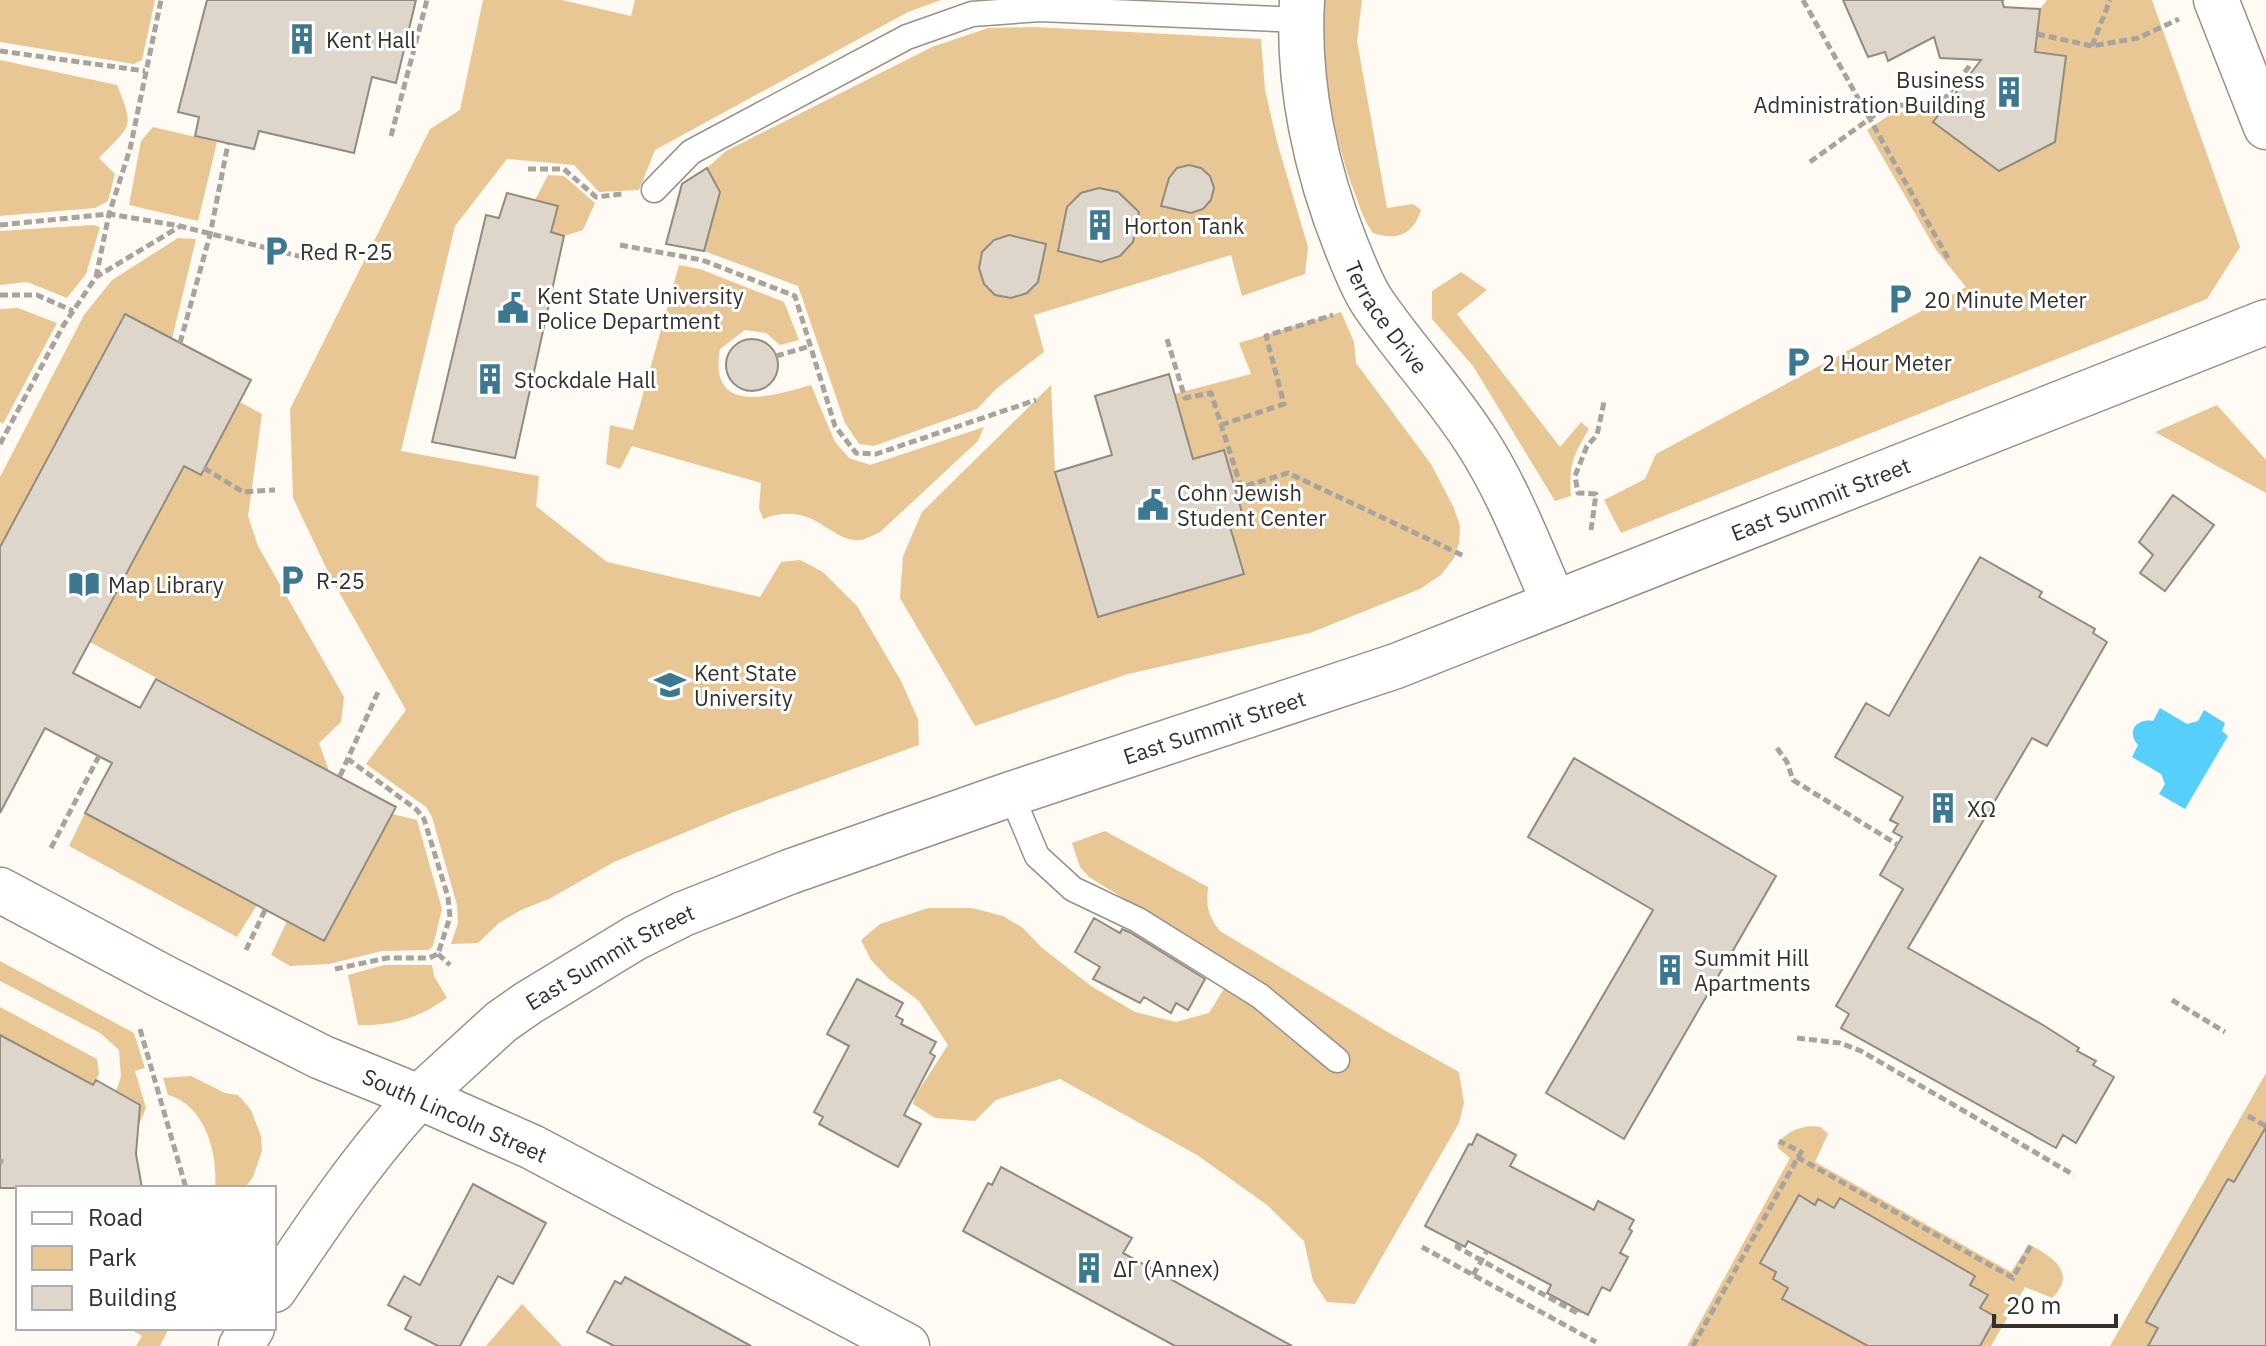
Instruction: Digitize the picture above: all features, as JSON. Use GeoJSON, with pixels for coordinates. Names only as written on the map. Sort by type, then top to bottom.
{"type":"FeatureCollection","features":[{"type":"Feature","properties":{"kind":"main road"},"geometry":{"type":"LineString","coordinates":[[2216,1],[2266,127]]}},
{"type":"Feature","properties":{"kind":"main road","name":"Terrace Drive"},"geometry":{"type":"LineString","coordinates":[[1301,10],[1302,62],[1311,128],[1333,215],[1355,269],[1371,300],[1476,440],[1500,483],[1554,603]]}},
{"type":"Feature","properties":{"kind":"main road","name":"East Summit Street"},"geometry":{"type":"LineString","coordinates":[[276,1287],[341,1192],[387,1132],[419,1097],[501,1022],[580,969],[683,914],[789,872],[1011,794],[1396,666],[2266,322]]}},
{"type":"Feature","properties":{"kind":"main road","name":"South Lincoln Street"},"geometry":{"type":"LineString","coordinates":[[0,890],[321,1057],[532,1147],[907,1346]]}},
{"type":"Feature","properties":{"kind":"lane"},"geometry":{"type":"LineString","coordinates":[[654,190],[691,152],[907,37],[972,14],[1040,9],[1301,10]]}},
{"type":"Feature","properties":{"kind":"lane"},"geometry":{"type":"LineString","coordinates":[[1011,794],[1037,856],[1073,889],[1138,920],[1260,996],[1337,1060]]}},
{"type":"Feature","properties":{"kind":"path"},"geometry":{"type":"LineString","coordinates":[[0,444],[3,430],[96,277],[109,214],[130,149],[161,0]]}},
{"type":"Feature","properties":{"kind":"path"},"geometry":{"type":"LineString","coordinates":[[391,136],[427,0]]}},
{"type":"Feature","properties":{"kind":"path"},"geometry":{"type":"LineString","coordinates":[[1803,0],[1949,260]]}},
{"type":"Feature","properties":{"kind":"path"},"geometry":{"type":"LineString","coordinates":[[2092,46],[2110,0]]}},
{"type":"Feature","properties":{"kind":"path"},"geometry":{"type":"LineString","coordinates":[[2037,34],[2092,46],[2138,38],[2216,1]]}},
{"type":"Feature","properties":{"kind":"path"},"geometry":{"type":"LineString","coordinates":[[0,51],[145,71]]}},
{"type":"Feature","properties":{"kind":"path"},"geometry":{"type":"LineString","coordinates":[[1810,162],[1890,104],[1937,109],[1971,64]]}},
{"type":"Feature","properties":{"kind":"path"},"geometry":{"type":"LineString","coordinates":[[180,343],[210,235],[228,144]]}},
{"type":"Feature","properties":{"kind":"path"},"geometry":{"type":"LineString","coordinates":[[528,169],[564,169],[596,197],[654,190]]}},
{"type":"Feature","properties":{"kind":"path"},"geometry":{"type":"LineString","coordinates":[[0,225],[109,214],[180,226],[314,260]]}},
{"type":"Feature","properties":{"kind":"path"},"geometry":{"type":"LineString","coordinates":[[96,277],[180,226]]}},
{"type":"Feature","properties":{"kind":"path"},"geometry":{"type":"LineString","coordinates":[[620,245],[702,260],[795,296],[835,426],[856,453],[876,454],[1036,400]]}},
{"type":"Feature","properties":{"kind":"path"},"geometry":{"type":"LineString","coordinates":[[0,295],[37,295],[73,311]]}},
{"type":"Feature","properties":{"kind":"path"},"geometry":{"type":"LineString","coordinates":[[1221,425],[1284,404],[1266,336],[1341,312]]}},
{"type":"Feature","properties":{"kind":"path"},"geometry":{"type":"LineString","coordinates":[[1167,339],[1185,398],[1211,393],[1238,488],[1288,473],[1464,556]]}},
{"type":"Feature","properties":{"kind":"path"},"geometry":{"type":"LineString","coordinates":[[776,356],[811,346]]}},
{"type":"Feature","properties":{"kind":"path"},"geometry":{"type":"LineString","coordinates":[[1591,530],[1596,494],[1578,493],[1575,476],[1587,446],[1597,435],[1604,402]]}},
{"type":"Feature","properties":{"kind":"path"},"geometry":{"type":"LineString","coordinates":[[204,468],[243,492],[275,490]]}},
{"type":"Feature","properties":{"kind":"path"},"geometry":{"type":"LineString","coordinates":[[340,776],[379,690]]}},
{"type":"Feature","properties":{"kind":"path"},"geometry":{"type":"LineString","coordinates":[[1777,748],[1787,762],[1793,780],[1898,845]]}},
{"type":"Feature","properties":{"kind":"path"},"geometry":{"type":"LineString","coordinates":[[51,848],[99,756]]}},
{"type":"Feature","properties":{"kind":"path"},"geometry":{"type":"LineString","coordinates":[[335,969],[387,958],[429,958],[438,954],[450,917],[448,897],[424,819],[417,810],[348,759]]}},
{"type":"Feature","properties":{"kind":"path"},"geometry":{"type":"LineString","coordinates":[[246,950],[265,910]]}},
{"type":"Feature","properties":{"kind":"path"},"geometry":{"type":"LineString","coordinates":[[438,954],[450,965]]}},
{"type":"Feature","properties":{"kind":"path"},"geometry":{"type":"LineString","coordinates":[[2172,1000],[2225,1032]]}},
{"type":"Feature","properties":{"kind":"path"},"geometry":{"type":"LineString","coordinates":[[140,1029],[185,1186]]}},
{"type":"Feature","properties":{"kind":"path"},"geometry":{"type":"LineString","coordinates":[[1797,1038],[1840,1043],[1861,1051],[2074,1175]]}},
{"type":"Feature","properties":{"kind":"path"},"geometry":{"type":"LineString","coordinates":[[2248,1116],[2266,1126]]}},
{"type":"Feature","properties":{"kind":"path"},"geometry":{"type":"LineString","coordinates":[[1693,1346],[1801,1152],[1779,1141]]}},
{"type":"Feature","properties":{"kind":"path"},"geometry":{"type":"LineString","coordinates":[[1797,1157],[2013,1278],[2031,1245]]}},
{"type":"Feature","properties":{"kind":"path"},"geometry":{"type":"LineString","coordinates":[[1458,1244],[1457,1247],[1482,1261],[1579,1314],[1580,1311]]}},
{"type":"Feature","properties":{"kind":"path"},"geometry":{"type":"LineString","coordinates":[[1422,1247],[1596,1342]]}},
{"type":"Feature","properties":{"kind":"path"},"geometry":{"type":"LineString","coordinates":[[1473,1275],[1487,1251]]}},
{"type":"Feature","properties":{"kind":"green space"},"geometry":{"type":"Polygon","coordinates":[[[0,0],[155,0],[142,60],[134,64],[0,42],[0,0]]]}},
{"type":"Feature","properties":{"kind":"green space"},"geometry":{"type":"Polygon","coordinates":[[[483,0],[562,0],[631,16],[635,0],[941,0],[908,12],[655,150],[639,190],[599,192],[574,165],[507,159],[455,226],[401,451],[539,476],[536,506],[607,562],[760,597],[781,562],[800,560],[823,572],[857,606],[901,681],[918,719],[919,745],[734,812],[614,862],[499,923],[478,943],[451,944],[458,923],[457,905],[432,817],[426,807],[366,764],[406,710],[331,578],[293,498],[290,409],[430,129],[460,110],[483,0]]]}},
{"type":"Feature","properties":{"kind":"green space"},"geometry":{"type":"Polygon","coordinates":[[[1325,0],[1362,0],[1357,41],[1387,208],[1413,204],[1421,210],[1414,225],[1397,236],[1373,233],[1362,214],[1347,171],[1334,123],[1326,74],[1325,0]]]}},
{"type":"Feature","properties":{"kind":"green space"},"geometry":{"type":"Polygon","coordinates":[[[2047,0],[2152,0],[2240,247],[2207,299],[1621,533],[1604,500],[1645,479],[1656,454],[1966,287],[1936,250],[1867,130],[1894,112],[1939,114],[2055,142],[2066,57],[2035,52],[2040,9],[2047,0]]]}},
{"type":"Feature","properties":{"kind":"green space"},"geometry":{"type":"Polygon","coordinates":[[[1034,27],[1261,39],[1265,90],[1308,247],[1305,274],[1242,296],[1231,255],[1034,315],[1044,352],[996,389],[977,409],[874,446],[859,444],[845,423],[798,286],[704,251],[720,192],[707,168],[726,151],[932,47],[988,28],[1034,27]]]}},
{"type":"Feature","properties":{"kind":"green space"},"geometry":{"type":"Polygon","coordinates":[[[0,60],[117,85],[128,119],[124,132],[99,158],[115,174],[108,201],[95,208],[0,216],[0,60]]]}},
{"type":"Feature","properties":{"kind":"green space"},"geometry":{"type":"Polygon","coordinates":[[[153,127],[217,142],[198,221],[129,205],[141,141],[153,127]]]}},
{"type":"Feature","properties":{"kind":"green space"},"geometry":{"type":"Polygon","coordinates":[[[548,175],[564,176],[595,203],[583,230],[564,236],[551,232],[535,200],[548,175]]]}},
{"type":"Feature","properties":{"kind":"green space"},"geometry":{"type":"Polygon","coordinates":[[[100,227],[86,274],[67,298],[27,282],[0,285],[0,231],[100,227]]]}},
{"type":"Feature","properties":{"kind":"green space"},"geometry":{"type":"Polygon","coordinates":[[[178,238],[196,239],[172,339],[124,314],[0,547],[0,477],[84,315],[112,280],[178,238]]]}},
{"type":"Feature","properties":{"kind":"green space"},"geometry":{"type":"Polygon","coordinates":[[[679,265],[700,269],[784,302],[799,340],[780,345],[766,333],[745,330],[720,349],[719,371],[724,385],[733,393],[746,397],[762,396],[811,385],[835,442],[849,458],[870,465],[984,427],[978,441],[879,533],[861,540],[840,536],[796,514],[763,519],[759,508],[761,483],[632,446],[620,469],[606,464],[610,425],[633,430],[679,265]]]}},
{"type":"Feature","properties":{"kind":"green space"},"geometry":{"type":"Polygon","coordinates":[[[1461,272],[1487,290],[1457,314],[1560,447],[1581,422],[1589,429],[1573,461],[1571,496],[1555,501],[1473,366],[1432,319],[1432,291],[1461,272]]]}},
{"type":"Feature","properties":{"kind":"green space"},"geometry":{"type":"Polygon","coordinates":[[[18,308],[57,323],[3,424],[0,422],[0,309],[18,308]]]}},
{"type":"Feature","properties":{"kind":"green space"},"geometry":{"type":"Polygon","coordinates":[[[1341,312],[1354,342],[1356,363],[1431,464],[1454,508],[1460,526],[1459,543],[1454,558],[1441,575],[1420,589],[1310,633],[1128,674],[975,726],[900,598],[903,556],[922,512],[1051,385],[1055,472],[1098,617],[1243,574],[1228,520],[1243,515],[1224,450],[1193,459],[1174,394],[1251,374],[1239,343],[1341,312]]]}},
{"type":"Feature","properties":{"kind":"green space"},"geometry":{"type":"Polygon","coordinates":[[[240,402],[262,414],[248,516],[258,546],[344,697],[341,722],[319,743],[329,771],[90,642],[184,466],[201,474],[240,402]]]}},
{"type":"Feature","properties":{"kind":"green space"},"geometry":{"type":"Polygon","coordinates":[[[2217,405],[2266,460],[2266,493],[2155,432],[2217,405]]]}},
{"type":"Feature","properties":{"kind":"green space"},"geometry":{"type":"Polygon","coordinates":[[[85,813],[257,905],[237,937],[69,846],[85,813]]]}},
{"type":"Feature","properties":{"kind":"green space"},"geometry":{"type":"Polygon","coordinates":[[[392,814],[417,820],[442,909],[433,946],[429,950],[382,951],[329,964],[290,966],[271,955],[287,921],[324,941],[392,814]]]}},
{"type":"Feature","properties":{"kind":"green space"},"geometry":{"type":"Polygon","coordinates":[[[1105,831],[1208,887],[1209,910],[1220,931],[1459,1072],[1464,1103],[1459,1123],[1355,1304],[1327,1302],[1313,1281],[1304,1241],[1267,1205],[1197,1155],[1060,1079],[996,1100],[975,1121],[935,1118],[913,1104],[948,1045],[919,1001],[888,978],[871,960],[861,940],[880,924],[928,908],[972,908],[1003,916],[1023,928],[1041,947],[1091,986],[1135,1012],[1176,1022],[1209,1013],[1237,968],[1089,877],[1080,867],[1072,843],[1105,831]]]}},
{"type":"Feature","properties":{"kind":"green space"},"geometry":{"type":"Polygon","coordinates":[[[0,961],[134,1033],[145,1068],[135,1071],[146,1108],[135,1134],[130,1121],[138,1104],[116,1091],[121,1077],[119,1050],[100,1033],[0,981],[0,961]]]}},
{"type":"Feature","properties":{"kind":"green space"},"geometry":{"type":"Polygon","coordinates":[[[384,965],[432,965],[434,976],[447,998],[405,1019],[358,1025],[348,975],[384,965]]]}},
{"type":"Feature","properties":{"kind":"green space"},"geometry":{"type":"Polygon","coordinates":[[[0,1007],[97,1059],[99,1074],[93,1085],[0,1034],[0,1007]]]}},
{"type":"Feature","properties":{"kind":"green space"},"geometry":{"type":"Polygon","coordinates":[[[2266,1073],[2266,1346],[2110,1346],[2266,1073]]]}},
{"type":"Feature","properties":{"kind":"green space"},"geometry":{"type":"Polygon","coordinates":[[[191,1076],[225,1093],[238,1095],[251,1110],[261,1136],[262,1151],[246,1186],[215,1186],[214,1160],[206,1132],[191,1109],[181,1100],[168,1095],[163,1078],[191,1076]]]}},
{"type":"Feature","properties":{"kind":"green space"},"geometry":{"type":"Polygon","coordinates":[[[1821,1127],[1828,1134],[1815,1162],[2011,1272],[2029,1244],[2058,1266],[2063,1280],[2060,1289],[2052,1298],[2025,1287],[1991,1346],[1687,1346],[1790,1158],[1777,1144],[1792,1131],[1821,1127]]]}},
{"type":"Feature","properties":{"kind":"green space"},"geometry":{"type":"Polygon","coordinates":[[[522,1304],[562,1346],[486,1346],[522,1304]]]}},
{"type":"Feature","properties":{"kind":"green space"},"geometry":{"type":"Polygon","coordinates":[[[132,1330],[168,1330],[160,1346],[136,1346],[142,1336],[132,1330]]]}},
{"type":"Feature","properties":{"kind":"water"},"geometry":{"type":"Polygon","coordinates":[[[2160,708],[2187,724],[2198,721],[2204,710],[2225,723],[2222,731],[2228,736],[2185,809],[2159,794],[2165,784],[2161,774],[2132,757],[2138,745],[2133,735],[2135,727],[2142,722],[2153,721],[2160,708]]]}},
{"type":"Feature","properties":{"kind":"building","name":"Kent Hall"},"geometry":{"type":"Polygon","coordinates":[[[207,0],[416,0],[396,83],[372,77],[354,153],[259,131],[254,149],[195,136],[199,117],[178,112],[207,0]]]}},
{"type":"Feature","properties":{"kind":"building","name":"Business Administration Building"},"geometry":{"type":"Polygon","coordinates":[[[1843,0],[2004,0],[2004,7],[2040,9],[2035,52],[2066,56],[2055,142],[1999,171],[1933,122],[1981,60],[1940,58],[1934,37],[1888,61],[1885,52],[1868,57],[1843,0]]]}},
{"type":"Feature","properties":{"kind":"building"},"geometry":{"type":"Polygon","coordinates":[[[1189,165],[1201,168],[1210,176],[1214,188],[1211,200],[1203,209],[1191,213],[1161,206],[1169,178],[1177,168],[1189,165]]]}},
{"type":"Feature","properties":{"kind":"building"},"geometry":{"type":"Polygon","coordinates":[[[707,168],[720,192],[704,251],[666,244],[682,184],[707,168]]]}},
{"type":"Feature","properties":{"kind":"building","name":"Horton Tank"},"geometry":{"type":"Polygon","coordinates":[[[1099,188],[1118,192],[1139,212],[1133,242],[1120,256],[1101,262],[1058,251],[1067,207],[1081,193],[1099,188]]]}},
{"type":"Feature","properties":{"kind":"building","name":"Stockdale Hall"},"geometry":{"type":"Polygon","coordinates":[[[507,193],[558,206],[551,232],[564,236],[515,458],[432,442],[486,215],[499,218],[507,193]]]}},
{"type":"Feature","properties":{"kind":"building"},"geometry":{"type":"Polygon","coordinates":[[[1009,235],[1046,244],[1038,282],[1027,293],[1011,298],[995,295],[984,284],[979,268],[982,252],[994,240],[1009,235]]]}},
{"type":"Feature","properties":{"kind":"building"},"geometry":{"type":"Polygon","coordinates":[[[125,314],[251,380],[201,475],[184,466],[73,673],[140,708],[156,679],[396,807],[324,941],[85,813],[112,763],[45,728],[0,813],[0,547],[125,314]]]}},
{"type":"Feature","properties":{"kind":"building"},"geometry":{"type":"Polygon","coordinates":[[[752,339],[771,346],[778,365],[771,384],[752,391],[733,384],[726,365],[733,346],[752,339]]]}},
{"type":"Feature","properties":{"kind":"building","name":"Cohn Jewish Student Center"},"geometry":{"type":"Polygon","coordinates":[[[1169,374],[1193,459],[1224,450],[1243,516],[1228,520],[1244,574],[1098,617],[1055,472],[1112,455],[1095,396],[1169,374]]]}},
{"type":"Feature","properties":{"kind":"building"},"geometry":{"type":"Polygon","coordinates":[[[2173,495],[2214,525],[2165,591],[2140,573],[2153,555],[2139,542],[2173,495]]]}},
{"type":"Feature","properties":{"kind":"building"},"geometry":{"type":"Polygon","coordinates":[[[1980,557],[2042,592],[2039,597],[2095,629],[2093,633],[2107,642],[2047,746],[2032,738],[1908,948],[2043,1025],[2079,1048],[2077,1051],[2096,1061],[2093,1065],[2114,1077],[2076,1143],[2063,1135],[2056,1148],[1841,1028],[1849,1014],[1836,1006],[1903,889],[1880,875],[1902,837],[1893,832],[1898,824],[1890,820],[1903,797],[1835,757],[1866,703],[1889,716],[1980,557]]]}},
{"type":"Feature","properties":{"kind":"building","name":"Summit Hill Apartments"},"geometry":{"type":"Polygon","coordinates":[[[1574,758],[1776,876],[1624,1139],[1546,1093],[1653,910],[1528,837],[1574,758]]]}},
{"type":"Feature","properties":{"kind":"building"},"geometry":{"type":"Polygon","coordinates":[[[1094,918],[1120,933],[1122,929],[1131,933],[1205,979],[1188,1010],[1176,1003],[1171,1013],[1144,997],[1140,1003],[1093,979],[1100,967],[1075,952],[1094,918]]]}},
{"type":"Feature","properties":{"kind":"building"},"geometry":{"type":"Polygon","coordinates":[[[857,979],[903,1003],[896,1016],[903,1020],[901,1024],[936,1042],[930,1053],[935,1056],[904,1115],[921,1124],[898,1167],[819,1124],[823,1117],[814,1112],[849,1046],[827,1034],[857,979]]]}},
{"type":"Feature","properties":{"kind":"building"},"geometry":{"type":"Polygon","coordinates":[[[0,1035],[93,1085],[96,1080],[140,1105],[136,1154],[142,1186],[0,1188],[0,1035]]]}},
{"type":"Feature","properties":{"kind":"building"},"geometry":{"type":"Polygon","coordinates":[[[2266,1127],[2266,1346],[2148,1346],[2158,1328],[2146,1322],[2228,1179],[2234,1182],[2266,1127]]]}},
{"type":"Feature","properties":{"kind":"building"},"geometry":{"type":"Polygon","coordinates":[[[1477,1134],[1516,1155],[1510,1166],[1594,1210],[1598,1201],[1634,1220],[1629,1229],[1632,1231],[1620,1253],[1628,1257],[1610,1291],[1602,1287],[1588,1315],[1547,1293],[1551,1285],[1468,1241],[1465,1247],[1425,1226],[1477,1134]]]}},
{"type":"Feature","properties":{"kind":"building"},"geometry":{"type":"Polygon","coordinates":[[[1001,1167],[1132,1238],[1123,1253],[1292,1346],[1175,1346],[963,1231],[988,1183],[992,1185],[1001,1167]]]}},
{"type":"Feature","properties":{"kind":"building"},"geometry":{"type":"Polygon","coordinates":[[[473,1184],[546,1223],[513,1284],[498,1276],[460,1346],[438,1346],[405,1329],[411,1317],[388,1305],[404,1276],[420,1285],[473,1184]]]}},
{"type":"Feature","properties":{"kind":"building"},"geometry":{"type":"Polygon","coordinates":[[[1799,1195],[1815,1205],[1818,1199],[1834,1208],[1840,1198],[1975,1276],[1970,1285],[1988,1295],[1980,1308],[1996,1317],[1980,1346],[1868,1346],[1782,1299],[1788,1288],[1773,1279],[1776,1272],[1760,1263],[1799,1195]]]}},
{"type":"Feature","properties":{"kind":"building"},"geometry":{"type":"Polygon","coordinates":[[[625,1277],[751,1346],[614,1346],[587,1332],[615,1281],[621,1284],[625,1277]]]}},
{"type":"Feature","properties":{"kind":"place","name":"Kent Hall"},"geometry":{"type":"Point","coordinates":[302,39]}},
{"type":"Feature","properties":{"kind":"place","name":"Business Administration Building"},"geometry":{"type":"Point","coordinates":[2009,92]}},
{"type":"Feature","properties":{"kind":"place","name":"Horton Tank"},"geometry":{"type":"Point","coordinates":[1100,225]}},
{"type":"Feature","properties":{"kind":"place","name":"Red R-25"},"geometry":{"type":"Point","coordinates":[276,251]}},
{"type":"Feature","properties":{"kind":"place","name":"20 Minute Meter"},"geometry":{"type":"Point","coordinates":[1900,299]}},
{"type":"Feature","properties":{"kind":"place","name":"Kent State University Police Department"},"geometry":{"type":"Point","coordinates":[513,308]}},
{"type":"Feature","properties":{"kind":"place","name":"2 Hour Meter"},"geometry":{"type":"Point","coordinates":[1798,362]}},
{"type":"Feature","properties":{"kind":"place","name":"Stockdale Hall"},"geometry":{"type":"Point","coordinates":[490,379]}},
{"type":"Feature","properties":{"kind":"place","name":"Cohn Jewish Student Center"},"geometry":{"type":"Point","coordinates":[1153,505]}},
{"type":"Feature","properties":{"kind":"place","name":"R-25"},"geometry":{"type":"Point","coordinates":[292,580]}},
{"type":"Feature","properties":{"kind":"place","name":"Map Library"},"geometry":{"type":"Point","coordinates":[84,584]}},
{"type":"Feature","properties":{"kind":"place","name":"Kent State University"},"geometry":{"type":"Point","coordinates":[670,685]}},
{"type":"Feature","properties":{"kind":"place","name":"ΧΩ"},"geometry":{"type":"Point","coordinates":[1943,808]}},
{"type":"Feature","properties":{"kind":"place","name":"Summit Hill Apartments"},"geometry":{"type":"Point","coordinates":[1670,970]}},
{"type":"Feature","properties":{"kind":"place","name":"ΔΓ (Annex)"},"geometry":{"type":"Point","coordinates":[1089,1268]}}]}
